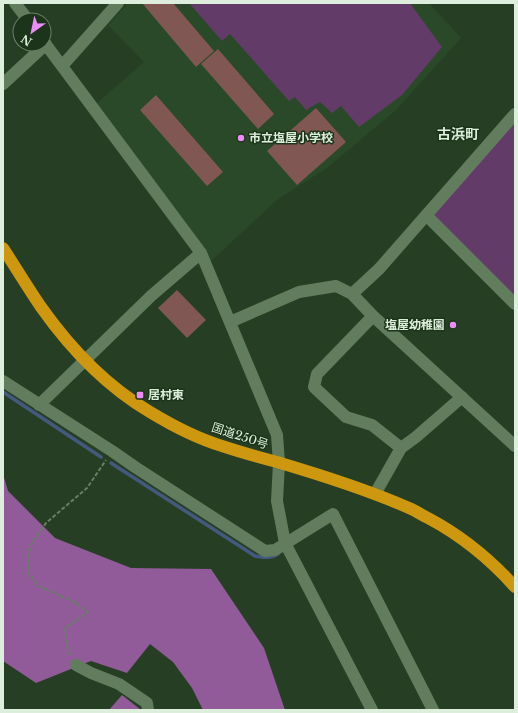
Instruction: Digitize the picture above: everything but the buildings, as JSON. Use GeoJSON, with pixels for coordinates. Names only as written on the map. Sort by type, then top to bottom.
{"type":"FeatureCollection","features":[{"type":"Feature","properties":{"kind":"highway","name":"国道250号"},"geometry":{"type":"LineString","coordinates":[[3,248],[40,306],[70,345],[104,378],[127,397],[149,412],[195,436],[221,446],[375,494],[410,508],[459,536],[482,554],[515,587]]}},
{"type":"Feature","properties":{"kind":"street"},"geometry":{"type":"LineString","coordinates":[[15,3],[22,12]]}},
{"type":"Feature","properties":{"kind":"street"},"geometry":{"type":"LineString","coordinates":[[62,66],[118,3]]}},
{"type":"Feature","properties":{"kind":"street"},"geometry":{"type":"LineString","coordinates":[[3,84],[36,52]]}},
{"type":"Feature","properties":{"kind":"street"},"geometry":{"type":"LineString","coordinates":[[52,52],[200,253],[277,435],[279,463],[277,501],[286,543],[372,710]]}},
{"type":"Feature","properties":{"kind":"street"},"geometry":{"type":"LineString","coordinates":[[352,294],[379,269],[515,114]]}},
{"type":"Feature","properties":{"kind":"street"},"geometry":{"type":"LineString","coordinates":[[426,215],[515,304]]}},
{"type":"Feature","properties":{"kind":"street"},"geometry":{"type":"LineString","coordinates":[[40,405],[151,296],[200,253]]}},
{"type":"Feature","properties":{"kind":"street"},"geometry":{"type":"LineString","coordinates":[[230,322],[299,292],[336,286],[352,294],[373,316],[515,446]]}},
{"type":"Feature","properties":{"kind":"street"},"geometry":{"type":"LineString","coordinates":[[373,316],[317,374],[314,387],[346,417],[372,425],[401,448]]}},
{"type":"Feature","properties":{"kind":"street"},"geometry":{"type":"LineString","coordinates":[[3,381],[265,551],[275,550],[333,514],[433,710]]}},
{"type":"Feature","properties":{"kind":"street"},"geometry":{"type":"LineString","coordinates":[[375,494],[401,448],[462,397]]}},
{"type":"Feature","properties":{"kind":"street"},"geometry":{"type":"LineString","coordinates":[[76,665],[91,673],[119,684],[147,703],[148,710]]}},
{"type":"Feature","properties":{"kind":"path"},"geometry":{"type":"LineString","coordinates":[[76,665],[68,651],[65,628],[88,612],[74,602],[39,586],[28,574],[28,558],[31,544],[46,523],[87,488],[112,451]]}},
{"type":"Feature","properties":{"kind":"shaded area","name":"市立塩屋小学校"},"geometry":{"type":"Polygon","coordinates":[[[128,3],[429,3],[461,38],[397,109],[327,168],[278,199],[210,262],[96,104],[144,62],[108,25],[128,3]]]}},
{"type":"Feature","properties":{"kind":"shaded area"},"geometry":{"type":"Polygon","coordinates":[[[189,3],[410,3],[442,47],[402,95],[359,127],[341,106],[332,113],[320,102],[306,110],[295,97],[289,101],[230,34],[222,41],[189,3]]]}},
{"type":"Feature","properties":{"kind":"shaded area"},"geometry":{"type":"Polygon","coordinates":[[[515,118],[515,298],[434,215],[515,118]]]}},
{"type":"Feature","properties":{"kind":"shaded area"},"geometry":{"type":"Polygon","coordinates":[[[3,474],[8,491],[55,538],[131,568],[211,569],[264,648],[285,710],[203,710],[192,688],[173,662],[150,644],[127,673],[91,661],[36,683],[3,661],[3,474]]]}},
{"type":"Feature","properties":{"kind":"shaded area"},"geometry":{"type":"Polygon","coordinates":[[[122,695],[141,710],[109,710],[122,695]]]}},
{"type":"Feature","properties":{"kind":"waterway"},"geometry":{"type":"LineString","coordinates":[[3,392],[101,457]]}},
{"type":"Feature","properties":{"kind":"waterway"},"geometry":{"type":"LineString","coordinates":[[111,463],[255,556],[270,557],[278,554]]}},
{"type":"Feature","properties":{"kind":"place","name":"市立塩屋小学校"},"geometry":{"type":"Point","coordinates":[241,138]}},
{"type":"Feature","properties":{"kind":"place","name":"塩屋幼稚園"},"geometry":{"type":"Point","coordinates":[453,325]}},
{"type":"Feature","properties":{"kind":"place","name":"居村東"},"geometry":{"type":"Point","coordinates":[140,395]}},
{"type":"Feature","properties":{"kind":"district","name":"古浜町"},"geometry":{"type":"Point","coordinates":[458,134]}}]}
